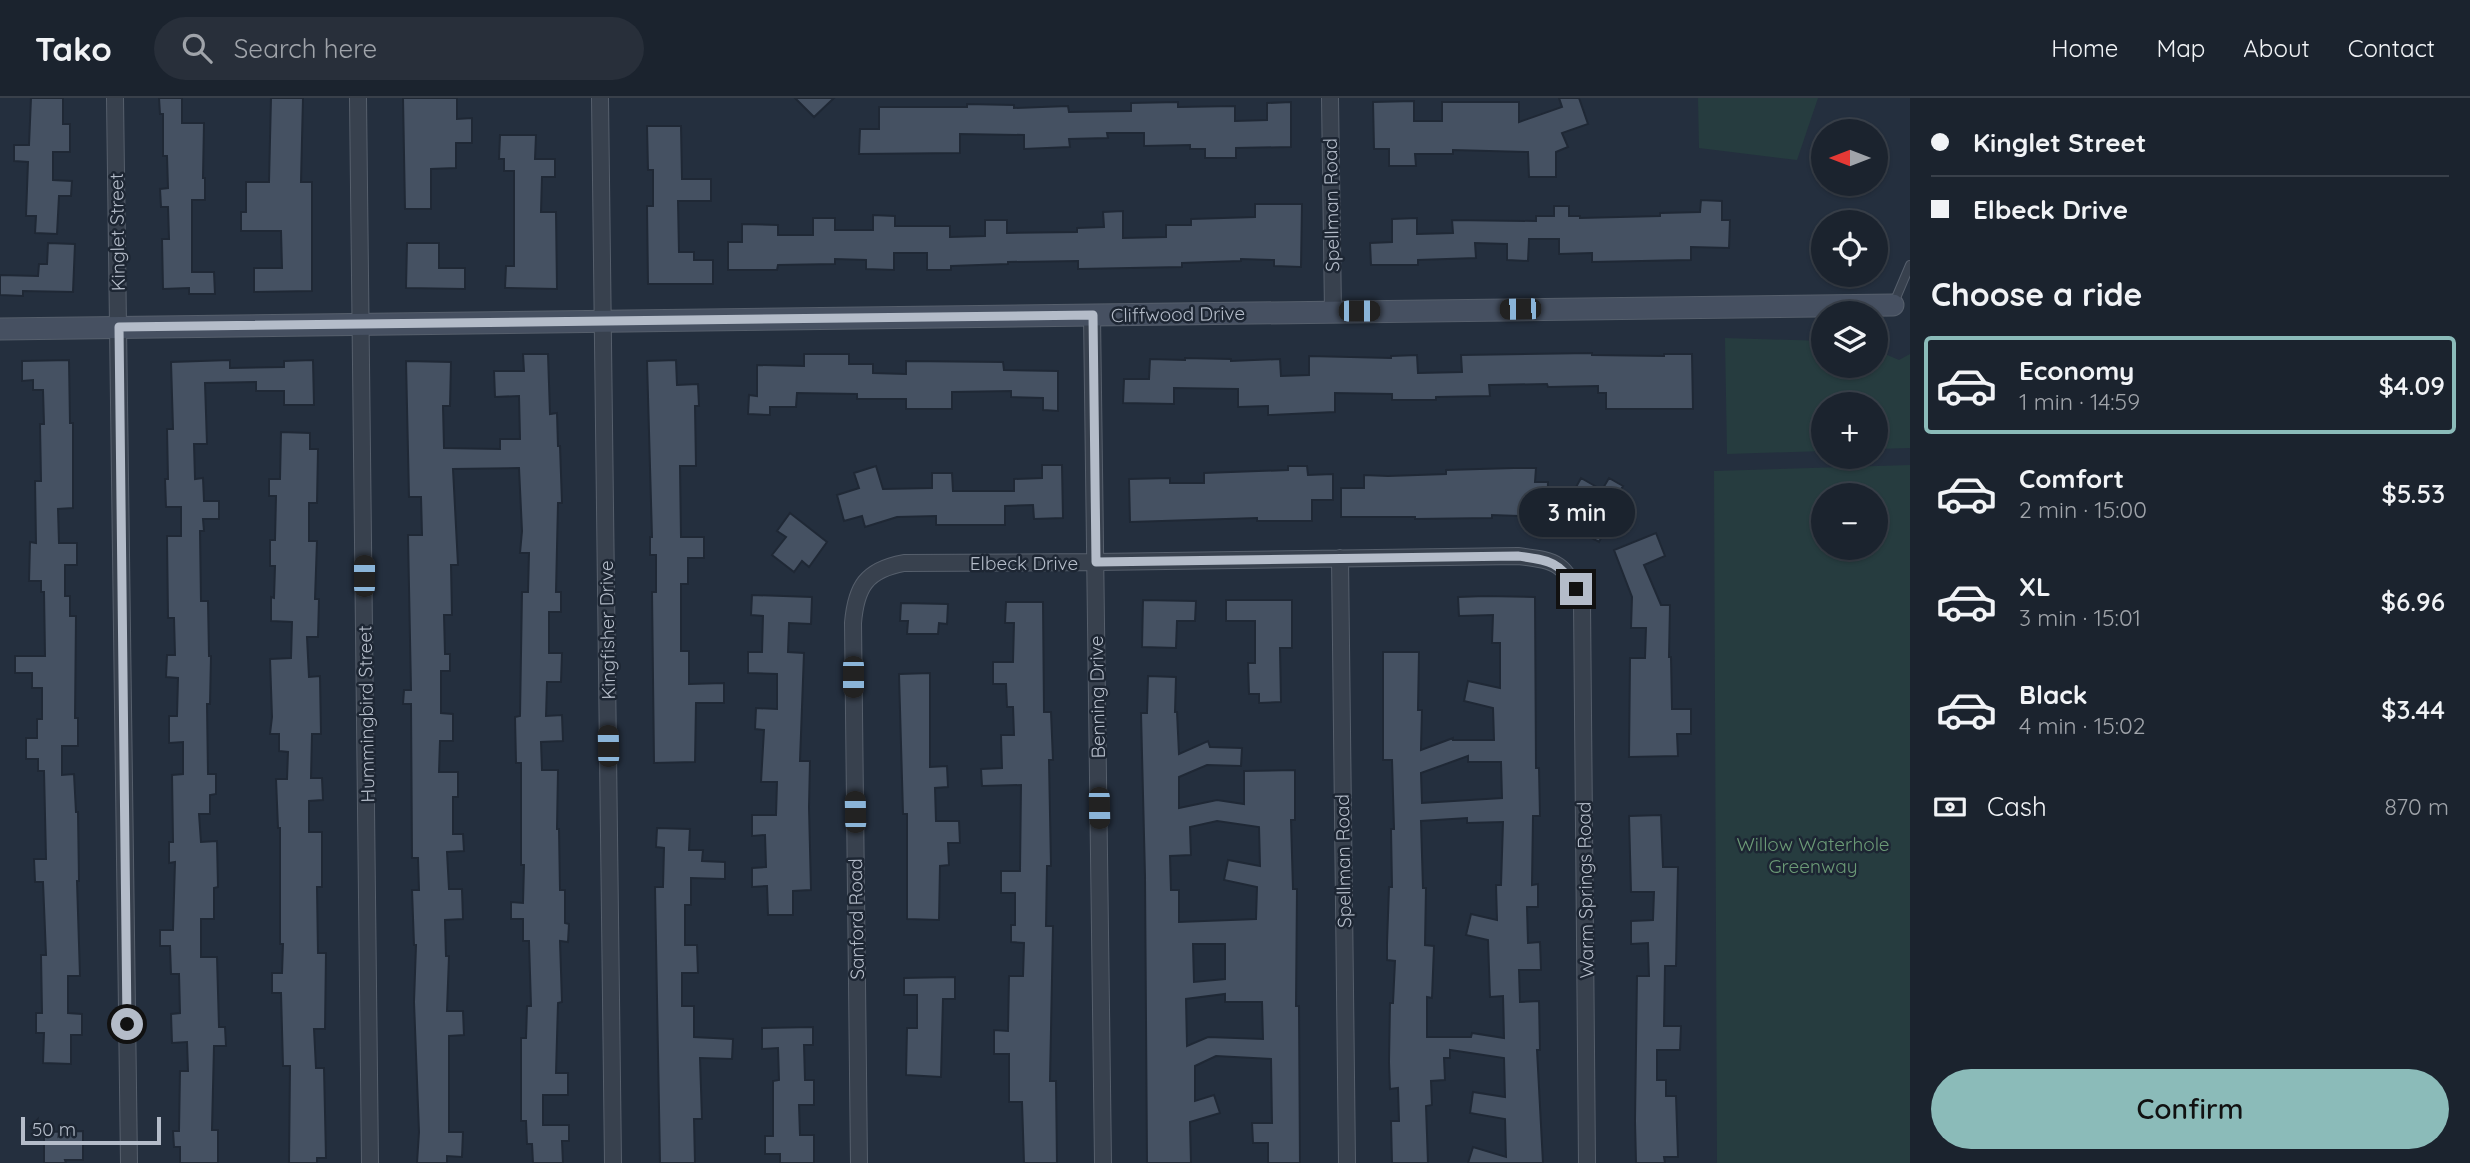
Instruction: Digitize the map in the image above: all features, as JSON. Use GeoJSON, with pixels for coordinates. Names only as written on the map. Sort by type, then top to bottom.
{"type":"FeatureCollection","features":[{"type":"Feature","properties":{"kind":"street","name":"Kinglet Street"},"geometry":{"type":"LineString","coordinates":[[115,98],[129,1163]]}},
{"type":"Feature","properties":{"kind":"street","name":"Hummingbird Street"},"geometry":{"type":"LineString","coordinates":[[358,98],[370,1163]]}},
{"type":"Feature","properties":{"kind":"street","name":"Kingfisher Drive"},"geometry":{"type":"LineString","coordinates":[[600,98],[612,1163]]}},
{"type":"Feature","properties":{"kind":"street","name":"Spellman Road"},"geometry":{"type":"LineString","coordinates":[[1330,98],[1332,312]]}},
{"type":"Feature","properties":{"kind":"street","name":"Cliffwood Drive"},"geometry":{"type":"LineString","coordinates":[[0,329],[1893,304]]}},
{"type":"Feature","properties":{"kind":"street","name":"Benning Drive"},"geometry":{"type":"LineString","coordinates":[[1093,315],[1103,1163]]}},
{"type":"Feature","properties":{"kind":"street","name":"Elbeck Drive"},"geometry":{"type":"LineString","coordinates":[[860,592],[869,578],[884,566],[904,563],[1518,556],[1551,560],[1569,576],[1582,602],[1582,616]]}},
{"type":"Feature","properties":{"kind":"street","name":"Spellman Road"},"geometry":{"type":"LineString","coordinates":[[1340,558],[1347,1163]]}},
{"type":"Feature","properties":{"kind":"street","name":"Sanford Road"},"geometry":{"type":"LineString","coordinates":[[859,1163],[853,623],[855,599],[860,592]]}},
{"type":"Feature","properties":{"kind":"street","name":"Warm Springs Road"},"geometry":{"type":"LineString","coordinates":[[1582,616],[1587,1163]]}},
{"type":"Feature","properties":{"kind":"lane"},"geometry":{"type":"LineString","coordinates":[[1893,304],[1910,265]]}},
{"type":"Feature","properties":{"kind":"green space"},"geometry":{"type":"Polygon","coordinates":[[[1698,98],[1818,98],[1797,160],[1699,148],[1698,98]]]}},
{"type":"Feature","properties":{"kind":"green space"},"geometry":{"type":"Polygon","coordinates":[[[1725,338],[1811,341],[1811,378],[1888,378],[1888,355],[1899,360],[1910,354],[1910,448],[1888,449],[1888,392],[1811,392],[1811,451],[1727,454],[1725,338]]]}},
{"type":"Feature","properties":{"kind":"green space","name":"Willow Waterhole Greenway"},"geometry":{"type":"Polygon","coordinates":[[[1910,465],[1910,1163],[1717,1163],[1714,471],[1888,469],[1888,466],[1910,465]]]}},
{"type":"Feature","properties":{"kind":"building"},"geometry":{"type":"Polygon","coordinates":[[[31,98],[63,98],[63,124],[70,124],[70,152],[53,152],[53,180],[72,181],[71,196],[59,196],[57,234],[35,233],[36,216],[26,216],[28,162],[14,161],[14,145],[29,145],[31,98]]]}},
{"type":"Feature","properties":{"kind":"building"},"geometry":{"type":"Polygon","coordinates":[[[159,98],[182,98],[182,123],[204,123],[205,200],[192,200],[192,272],[214,272],[215,294],[189,294],[189,288],[163,289],[162,239],[169,239],[168,207],[161,207],[160,189],[168,188],[167,156],[163,156],[163,114],[160,114],[159,98]]]}},
{"type":"Feature","properties":{"kind":"building"},"geometry":{"type":"Polygon","coordinates":[[[271,98],[303,98],[301,182],[312,182],[312,291],[254,292],[254,268],[282,268],[281,231],[241,231],[241,212],[246,212],[246,182],[269,182],[271,98]]]}},
{"type":"Feature","properties":{"kind":"building"},"geometry":{"type":"Polygon","coordinates":[[[403,98],[457,98],[457,119],[472,118],[472,143],[456,143],[456,168],[431,169],[431,209],[405,209],[403,98]]]}},
{"type":"Feature","properties":{"kind":"building"},"geometry":{"type":"Polygon","coordinates":[[[795,98],[834,98],[814,117],[795,98]]]}},
{"type":"Feature","properties":{"kind":"building"},"geometry":{"type":"Polygon","coordinates":[[[1559,98],[1579,98],[1588,124],[1562,133],[1568,147],[1556,152],[1556,177],[1529,177],[1528,152],[1453,150],[1453,154],[1415,154],[1416,166],[1389,166],[1389,149],[1374,149],[1373,102],[1414,101],[1414,121],[1442,121],[1442,102],[1519,102],[1519,122],[1562,107],[1559,98]]]}},
{"type":"Feature","properties":{"kind":"building"},"geometry":{"type":"Polygon","coordinates":[[[1178,102],[1178,107],[1235,106],[1235,121],[1267,120],[1267,103],[1291,102],[1291,147],[1236,148],[1236,158],[1205,158],[1205,149],[1190,149],[1190,145],[1144,146],[1144,133],[1107,133],[1108,138],[1069,139],[1070,147],[1024,149],[1024,135],[960,134],[960,153],[859,154],[860,129],[879,129],[879,107],[967,107],[967,104],[1014,105],[1014,108],[1068,106],[1069,112],[1131,111],[1131,103],[1178,102]]]}},
{"type":"Feature","properties":{"kind":"building"},"geometry":{"type":"Polygon","coordinates":[[[647,126],[681,126],[682,179],[711,179],[711,201],[678,201],[679,252],[694,252],[694,260],[713,260],[713,284],[648,284],[647,206],[653,206],[653,170],[648,170],[647,126]]]}},
{"type":"Feature","properties":{"kind":"building"},"geometry":{"type":"Polygon","coordinates":[[[500,135],[536,135],[535,159],[555,159],[555,177],[542,177],[541,212],[556,212],[557,289],[505,288],[506,266],[514,266],[514,171],[504,171],[504,159],[499,159],[500,135]]]}},
{"type":"Feature","properties":{"kind":"building"},"geometry":{"type":"Polygon","coordinates":[[[1701,200],[1722,201],[1722,220],[1730,220],[1729,248],[1691,247],[1691,260],[1592,262],[1592,253],[1559,254],[1559,239],[1529,239],[1528,261],[1507,260],[1507,244],[1475,243],[1476,258],[1418,260],[1418,265],[1371,265],[1370,243],[1392,242],[1392,219],[1417,218],[1417,234],[1453,233],[1452,220],[1536,221],[1536,216],[1554,216],[1554,206],[1569,206],[1569,216],[1580,218],[1660,216],[1660,213],[1700,212],[1701,200]]]}},
{"type":"Feature","properties":{"kind":"building"},"geometry":{"type":"Polygon","coordinates":[[[1255,204],[1302,204],[1301,267],[1274,266],[1274,260],[1241,259],[1182,263],[1182,267],[1078,269],[1078,261],[1008,262],[951,266],[951,270],[927,270],[927,253],[894,253],[894,270],[866,269],[866,260],[835,259],[835,264],[778,265],[777,270],[728,270],[728,242],[742,242],[742,224],[778,225],[778,235],[813,235],[813,218],[835,218],[835,230],[873,230],[873,215],[895,216],[895,226],[950,226],[950,237],[985,236],[985,220],[1007,220],[1007,233],[1077,232],[1077,228],[1104,227],[1103,212],[1123,211],[1123,238],[1166,237],[1166,225],[1191,225],[1191,219],[1255,217],[1255,204]]]}},
{"type":"Feature","properties":{"kind":"building"},"geometry":{"type":"Polygon","coordinates":[[[48,243],[75,244],[73,292],[23,291],[23,296],[0,295],[0,275],[38,276],[39,264],[47,264],[48,243]]]}},
{"type":"Feature","properties":{"kind":"building"},"geometry":{"type":"Polygon","coordinates":[[[407,243],[439,243],[439,268],[465,268],[465,289],[406,288],[407,243]]]}},
{"type":"Feature","properties":{"kind":"building"},"geometry":{"type":"Polygon","coordinates":[[[1592,353],[1664,356],[1692,354],[1693,409],[1606,409],[1606,393],[1598,393],[1598,386],[1548,387],[1547,384],[1489,385],[1490,396],[1436,397],[1436,400],[1392,400],[1392,394],[1335,393],[1335,412],[1268,415],[1268,406],[1238,407],[1238,389],[1174,388],[1174,404],[1123,403],[1124,379],[1149,379],[1150,359],[1280,359],[1281,376],[1309,375],[1309,356],[1391,358],[1417,355],[1418,373],[1462,372],[1461,355],[1592,353]]]}},
{"type":"Feature","properties":{"kind":"building"},"geometry":{"type":"Polygon","coordinates":[[[523,354],[548,354],[550,414],[557,413],[560,446],[562,503],[558,503],[556,592],[561,592],[561,612],[549,612],[549,653],[562,653],[561,682],[547,682],[546,716],[562,715],[563,741],[541,742],[542,770],[558,770],[560,890],[565,890],[565,923],[569,924],[568,942],[560,941],[562,1002],[558,1003],[556,1073],[568,1073],[568,1095],[543,1095],[543,1125],[569,1125],[569,1141],[562,1141],[563,1163],[533,1163],[532,1144],[527,1144],[526,1121],[521,1121],[521,1038],[526,1038],[527,1006],[531,1006],[529,941],[523,941],[523,919],[511,919],[511,902],[523,903],[524,865],[521,865],[521,763],[516,763],[515,717],[520,716],[522,592],[528,592],[529,553],[520,553],[522,531],[519,468],[453,469],[458,565],[451,565],[452,615],[444,615],[445,654],[450,654],[450,671],[441,671],[441,713],[453,714],[453,741],[440,741],[439,772],[458,772],[458,797],[453,797],[453,834],[463,834],[464,851],[447,852],[449,889],[462,889],[463,919],[445,920],[446,956],[449,956],[447,1011],[463,1011],[464,1035],[449,1036],[449,1132],[463,1132],[462,1157],[447,1156],[447,1163],[417,1163],[419,1132],[414,1002],[416,945],[412,890],[419,890],[418,858],[412,858],[411,704],[403,704],[404,690],[411,690],[408,535],[422,535],[421,497],[409,497],[406,361],[451,362],[450,406],[443,406],[444,448],[500,449],[500,439],[520,439],[519,396],[495,397],[494,371],[524,371],[523,354]]]}},
{"type":"Feature","properties":{"kind":"building"},"geometry":{"type":"Polygon","coordinates":[[[804,354],[849,354],[849,364],[873,364],[873,373],[906,374],[906,361],[1003,362],[1004,370],[1058,371],[1058,411],[1043,410],[1043,398],[1011,397],[1011,391],[952,392],[952,409],[906,409],[906,399],[857,399],[857,394],[797,393],[796,407],[770,407],[770,415],[748,414],[749,395],[757,396],[757,365],[804,366],[804,354]]]}},
{"type":"Feature","properties":{"kind":"building"},"geometry":{"type":"Polygon","coordinates":[[[69,360],[70,423],[73,423],[73,508],[58,509],[59,543],[77,543],[77,565],[65,565],[65,596],[70,596],[70,616],[76,616],[75,718],[78,718],[78,746],[62,746],[62,775],[74,774],[78,812],[80,976],[68,976],[68,1013],[82,1014],[82,1035],[71,1035],[71,1064],[43,1063],[44,1033],[36,1033],[36,1013],[42,1013],[41,955],[46,955],[43,882],[35,882],[34,859],[46,859],[44,771],[38,771],[38,759],[26,759],[26,738],[37,738],[37,719],[42,719],[42,688],[32,688],[32,673],[15,673],[15,656],[45,656],[44,592],[41,592],[41,581],[29,581],[30,542],[36,543],[35,481],[41,481],[40,424],[44,424],[43,390],[33,390],[33,380],[22,381],[22,361],[69,360]]]}},
{"type":"Feature","properties":{"kind":"building"},"geometry":{"type":"Polygon","coordinates":[[[230,360],[230,368],[284,367],[284,361],[313,360],[314,405],[284,405],[284,391],[256,391],[256,382],[205,383],[207,444],[194,444],[195,479],[203,478],[204,501],[219,501],[219,519],[203,519],[204,531],[200,531],[201,601],[208,601],[211,656],[210,704],[207,704],[208,774],[216,774],[216,794],[210,795],[210,814],[199,814],[201,842],[217,841],[218,887],[214,888],[214,919],[201,919],[201,957],[217,957],[219,1027],[225,1027],[226,1046],[214,1046],[212,1130],[218,1130],[218,1163],[180,1163],[180,1147],[174,1147],[173,1131],[179,1131],[180,1071],[188,1071],[187,1042],[172,1043],[171,1014],[180,1013],[179,974],[171,974],[170,946],[160,946],[160,930],[173,930],[175,862],[169,863],[169,842],[173,842],[172,775],[183,774],[183,742],[169,743],[169,716],[177,716],[178,678],[166,677],[167,655],[175,655],[174,618],[168,618],[167,536],[181,536],[181,507],[166,507],[167,429],[173,429],[171,362],[230,360]]]}},
{"type":"Feature","properties":{"kind":"building"},"geometry":{"type":"Polygon","coordinates":[[[676,360],[677,385],[698,384],[699,406],[695,406],[696,466],[680,466],[681,537],[704,537],[704,558],[688,558],[688,584],[681,584],[681,651],[689,651],[689,684],[724,683],[724,703],[696,703],[695,762],[654,763],[652,592],[656,592],[656,555],[650,555],[652,537],[647,361],[676,360]]]}},
{"type":"Feature","properties":{"kind":"building"},"geometry":{"type":"Polygon","coordinates":[[[281,432],[310,433],[310,449],[318,449],[317,503],[309,503],[309,541],[317,541],[315,599],[319,599],[318,637],[307,637],[309,677],[320,676],[321,734],[312,734],[311,778],[322,778],[323,800],[309,801],[309,832],[322,832],[322,887],[317,887],[318,953],[326,953],[325,1029],[314,1029],[316,1068],[324,1068],[326,1158],[317,1158],[317,1163],[289,1163],[290,1066],[283,1066],[281,993],[272,993],[272,973],[282,973],[283,944],[280,944],[280,828],[276,779],[287,779],[288,752],[279,751],[279,734],[270,734],[270,659],[291,658],[292,622],[271,621],[275,566],[270,566],[270,540],[275,540],[276,496],[269,496],[269,479],[280,479],[281,432]]]}},
{"type":"Feature","properties":{"kind":"building"},"geometry":{"type":"Polygon","coordinates":[[[1042,465],[1062,465],[1063,518],[1034,519],[1033,505],[1005,506],[1005,525],[936,525],[936,516],[897,517],[865,527],[862,516],[844,521],[837,495],[859,488],[854,473],[876,466],[883,489],[932,488],[932,473],[952,473],[953,491],[1014,491],[1014,479],[1042,478],[1042,465]]]}},
{"type":"Feature","properties":{"kind":"building"},"geometry":{"type":"Polygon","coordinates":[[[1288,466],[1307,466],[1308,475],[1333,474],[1333,500],[1312,500],[1312,521],[1257,521],[1257,518],[1130,522],[1129,479],[1170,478],[1170,483],[1204,483],[1204,473],[1288,470],[1288,466]]]}},
{"type":"Feature","properties":{"kind":"building"},"geometry":{"type":"Polygon","coordinates":[[[1536,468],[1535,482],[1548,482],[1547,517],[1341,517],[1341,488],[1364,488],[1364,475],[1446,474],[1446,470],[1536,468]]]}},
{"type":"Feature","properties":{"kind":"building"},"geometry":{"type":"Polygon","coordinates":[[[1581,478],[1602,490],[1609,478],[1623,486],[1615,499],[1621,502],[1599,542],[1577,530],[1589,509],[1570,498],[1581,478]]]}},
{"type":"Feature","properties":{"kind":"building"},"geometry":{"type":"Polygon","coordinates":[[[790,513],[827,542],[809,567],[802,561],[794,572],[772,555],[786,537],[777,531],[790,513]]]}},
{"type":"Feature","properties":{"kind":"building"},"geometry":{"type":"Polygon","coordinates":[[[1656,533],[1665,556],[1644,565],[1661,605],[1670,605],[1672,709],[1691,709],[1691,734],[1677,734],[1678,756],[1629,757],[1630,658],[1645,658],[1646,628],[1631,628],[1632,597],[1614,550],[1656,533]]]}},
{"type":"Feature","properties":{"kind":"building"},"geometry":{"type":"Polygon","coordinates":[[[752,595],[812,597],[811,624],[789,623],[788,652],[804,653],[800,761],[810,761],[811,890],[793,891],[793,915],[768,915],[767,886],[752,887],[752,868],[766,867],[765,835],[752,836],[752,815],[776,815],[777,782],[761,782],[764,730],[755,729],[756,708],[777,709],[777,674],[748,673],[748,652],[762,652],[763,616],[751,615],[752,595]]]}},
{"type":"Feature","properties":{"kind":"building"},"geometry":{"type":"Polygon","coordinates":[[[1458,597],[1535,597],[1536,768],[1539,768],[1540,816],[1533,816],[1532,885],[1538,884],[1538,907],[1527,907],[1528,943],[1540,942],[1541,970],[1519,970],[1520,1002],[1539,1001],[1540,1050],[1537,1050],[1543,1163],[1468,1163],[1473,1147],[1506,1157],[1505,1119],[1470,1113],[1473,1092],[1505,1097],[1504,1058],[1450,1050],[1450,1058],[1444,1058],[1445,1080],[1431,1081],[1432,1105],[1426,1106],[1428,1163],[1392,1163],[1391,1121],[1399,1121],[1398,1088],[1390,1089],[1389,1062],[1390,1003],[1393,1003],[1395,961],[1387,960],[1389,887],[1392,887],[1391,829],[1394,829],[1392,760],[1383,760],[1383,652],[1419,652],[1418,710],[1422,710],[1421,750],[1453,738],[1494,740],[1493,708],[1464,701],[1468,681],[1500,688],[1500,643],[1492,643],[1493,615],[1459,616],[1458,597]],[[1468,756],[1421,773],[1422,803],[1502,798],[1501,762],[1468,762],[1468,756]],[[1467,818],[1421,821],[1423,888],[1426,888],[1425,945],[1434,946],[1432,998],[1427,997],[1427,1037],[1471,1037],[1472,1033],[1504,1038],[1503,996],[1490,997],[1488,940],[1466,935],[1471,914],[1497,920],[1496,885],[1501,885],[1503,822],[1467,823],[1467,818]]]}},
{"type":"Feature","properties":{"kind":"building"},"geometry":{"type":"Polygon","coordinates":[[[1143,600],[1196,601],[1195,621],[1177,621],[1176,648],[1142,647],[1143,600]]]}},
{"type":"Feature","properties":{"kind":"building"},"geometry":{"type":"Polygon","coordinates":[[[1226,600],[1292,600],[1292,648],[1280,648],[1281,702],[1259,703],[1259,694],[1249,694],[1248,663],[1255,663],[1255,621],[1226,621],[1226,600]]]}},
{"type":"Feature","properties":{"kind":"building"},"geometry":{"type":"Polygon","coordinates":[[[1006,602],[1043,602],[1044,712],[1051,712],[1053,760],[1049,760],[1051,866],[1047,866],[1046,926],[1053,926],[1050,1081],[1056,1081],[1057,1163],[1024,1163],[1022,1102],[1009,1102],[1009,1054],[994,1054],[994,1030],[1008,1031],[1009,976],[1023,976],[1024,943],[1011,942],[1011,925],[1015,925],[1015,893],[1001,893],[1001,871],[1020,871],[1021,785],[982,786],[981,769],[1002,768],[1001,735],[1014,735],[1013,707],[1007,707],[1006,684],[993,684],[993,662],[1013,662],[1014,623],[1005,623],[1006,602]]]}},
{"type":"Feature","properties":{"kind":"building"},"geometry":{"type":"Polygon","coordinates":[[[901,603],[948,604],[947,624],[939,623],[938,634],[907,634],[908,621],[900,621],[901,603]]]}},
{"type":"Feature","properties":{"kind":"building"},"geometry":{"type":"Polygon","coordinates":[[[930,673],[930,767],[947,766],[948,787],[935,788],[936,821],[959,821],[960,843],[948,843],[949,865],[940,866],[939,920],[907,919],[907,814],[903,814],[899,674],[930,673]]]}},
{"type":"Feature","properties":{"kind":"building"},"geometry":{"type":"Polygon","coordinates":[[[1148,676],[1176,677],[1175,712],[1179,754],[1208,741],[1210,747],[1242,748],[1241,766],[1207,765],[1179,777],[1179,808],[1217,800],[1244,804],[1244,771],[1295,770],[1295,820],[1291,820],[1293,889],[1297,889],[1296,1006],[1299,1006],[1300,1163],[1268,1163],[1268,1143],[1253,1143],[1252,1123],[1272,1123],[1271,1059],[1216,1056],[1195,1066],[1195,1101],[1214,1095],[1220,1113],[1190,1122],[1191,1163],[1147,1163],[1141,713],[1147,713],[1148,676]],[[1217,821],[1190,827],[1191,855],[1170,856],[1171,890],[1179,890],[1179,922],[1256,919],[1257,887],[1224,880],[1228,860],[1260,866],[1259,827],[1217,821]],[[1193,944],[1194,982],[1225,979],[1225,944],[1193,944]],[[1225,994],[1186,999],[1187,1046],[1208,1037],[1263,1039],[1262,1002],[1225,1002],[1225,994]]]}},
{"type":"Feature","properties":{"kind":"building"},"geometry":{"type":"Polygon","coordinates":[[[1661,815],[1663,867],[1678,867],[1676,966],[1665,966],[1664,1026],[1681,1026],[1680,1050],[1657,1050],[1657,1080],[1666,1080],[1666,1096],[1676,1096],[1678,1157],[1664,1157],[1665,1163],[1636,1163],[1637,976],[1649,976],[1648,943],[1631,944],[1631,921],[1653,920],[1654,892],[1631,892],[1629,816],[1661,815]]]}},
{"type":"Feature","properties":{"kind":"building"},"geometry":{"type":"Polygon","coordinates":[[[657,828],[690,829],[689,850],[703,850],[702,861],[725,862],[725,879],[691,878],[691,905],[685,905],[685,945],[697,945],[698,973],[682,973],[682,1006],[694,1006],[694,1037],[733,1039],[732,1059],[700,1058],[702,1119],[694,1119],[695,1163],[660,1163],[655,887],[663,887],[664,848],[656,847],[657,828]]]}},
{"type":"Feature","properties":{"kind":"building"},"geometry":{"type":"Polygon","coordinates":[[[955,977],[955,999],[943,999],[941,1077],[906,1075],[907,1028],[917,1028],[917,995],[904,995],[904,978],[955,977]]]}},
{"type":"Feature","properties":{"kind":"building"},"geometry":{"type":"Polygon","coordinates":[[[813,1027],[813,1045],[804,1045],[805,1080],[814,1080],[814,1105],[799,1105],[800,1135],[814,1135],[814,1163],[780,1163],[780,1154],[765,1154],[765,1136],[773,1136],[773,1081],[779,1080],[778,1048],[762,1049],[762,1028],[813,1027]]]}},
{"type":"Feature","properties":{"kind":"building"},"geometry":{"type":"Polygon","coordinates":[[[83,1131],[83,1160],[44,1163],[44,1132],[83,1131]]]}},
{"type":"Feature","properties":{"kind":"route"},"geometry":{"type":"LineString","coordinates":[[127,1024],[119,327],[1093,315],[1096,562],[1518,556],[1551,560],[1569,576],[1576,589]]}}]}
